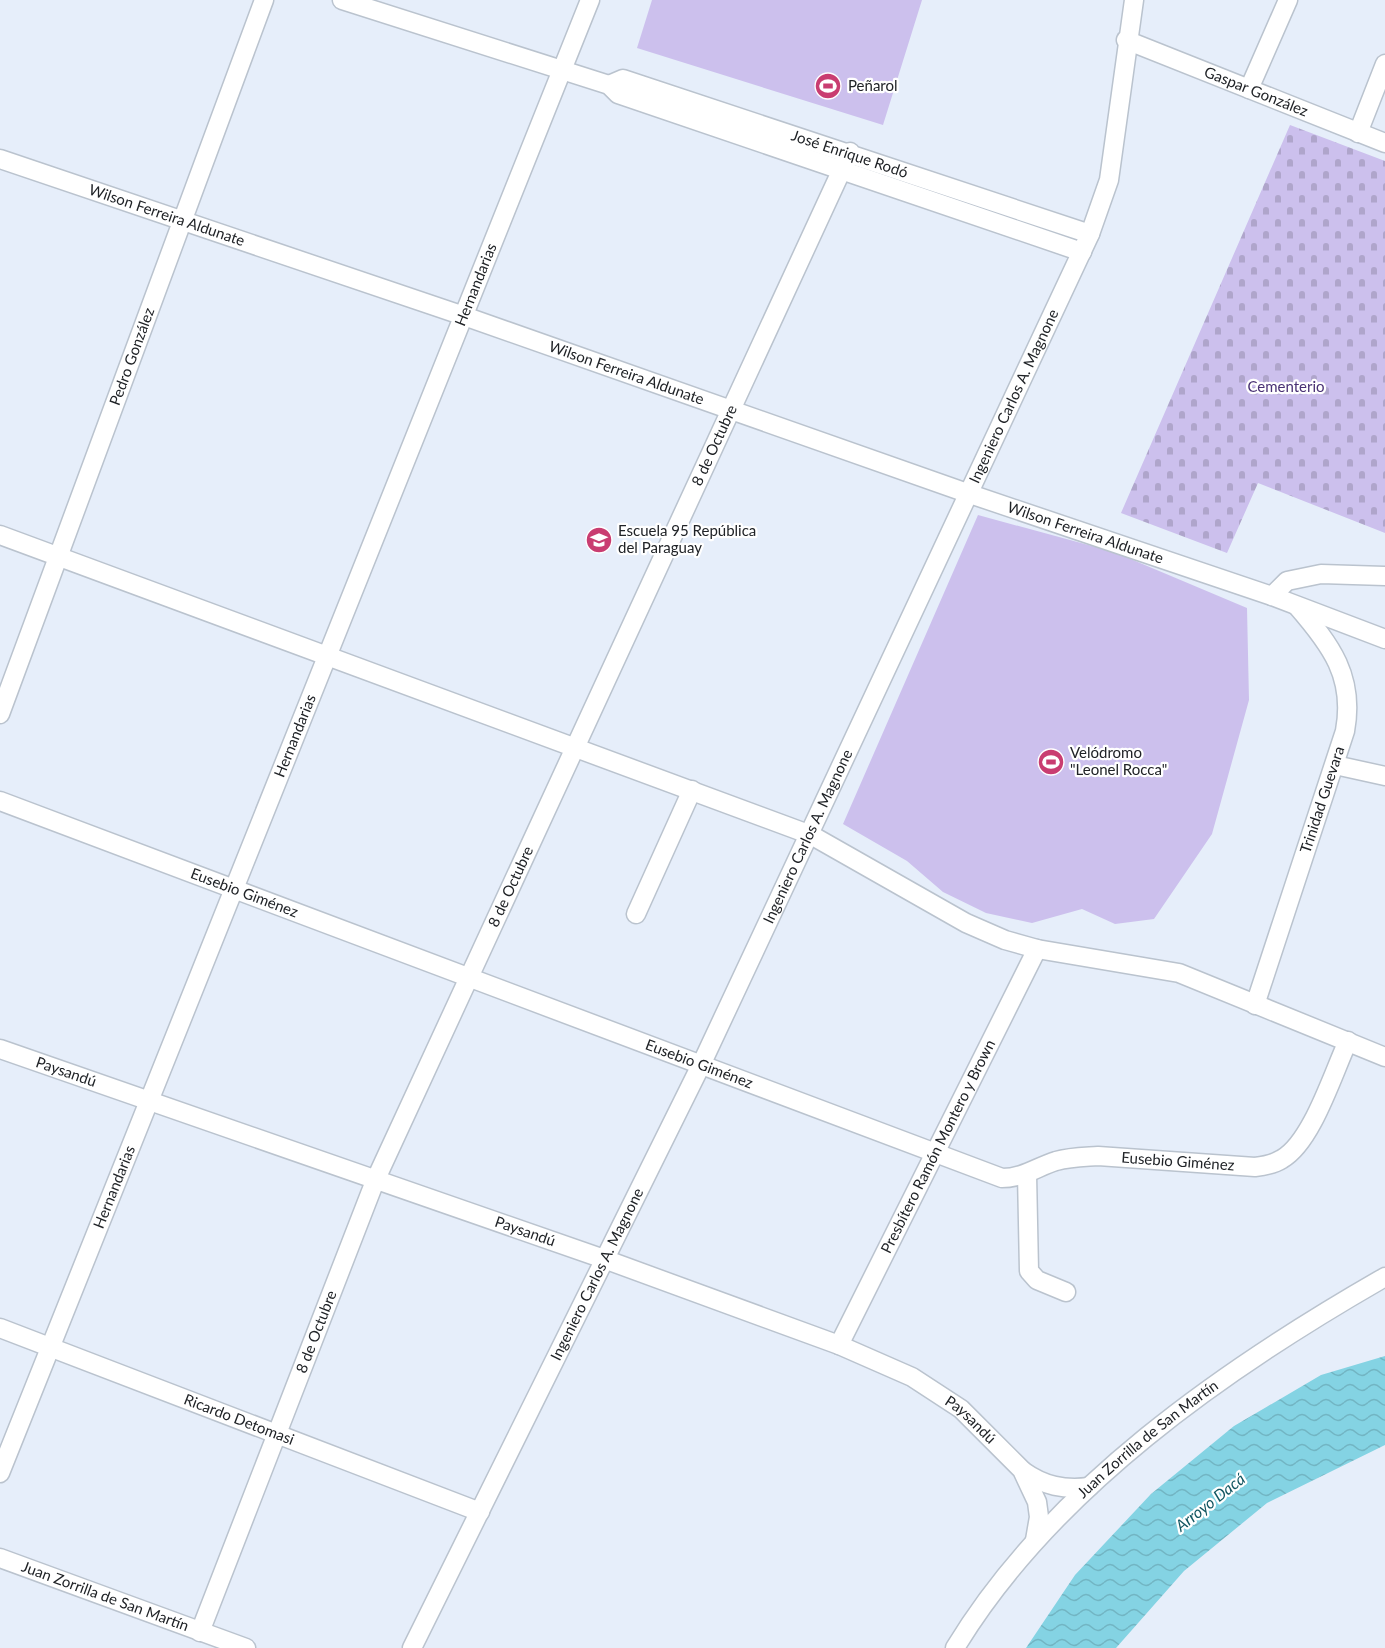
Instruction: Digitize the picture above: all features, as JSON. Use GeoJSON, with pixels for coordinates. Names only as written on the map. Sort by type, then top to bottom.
{"type":"FeatureCollection","features":[{"type":"Feature","properties":{"kind":"street","name":"Pedro González"},"geometry":{"type":"LineString","coordinates":[[0,714],[264,0]]}},
{"type":"Feature","properties":{"kind":"street","name":"José Enrique Rodó"},"geometry":{"type":"LineString","coordinates":[[342,0],[609,85],[618,94],[1082,252]]}},
{"type":"Feature","properties":{"kind":"street","name":"Hernandarias"},"geometry":{"type":"LineString","coordinates":[[0,1473],[53,1347],[590,0]]}},
{"type":"Feature","properties":{"kind":"street","name":"Ingeniero Carlos A. Magnone"},"geometry":{"type":"LineString","coordinates":[[412,1648],[701,1065],[811,835],[967,493],[1090,234],[1109,180],[1126,40],[1134,0]]}},
{"type":"Feature","properties":{"kind":"street"},"geometry":{"type":"LineString","coordinates":[[1249,88],[1288,0]]}},
{"type":"Feature","properties":{"kind":"street","name":"Gaspar González"},"geometry":{"type":"LineString","coordinates":[[1126,40],[1385,143]]}},
{"type":"Feature","properties":{"kind":"street"},"geometry":{"type":"LineString","coordinates":[[1358,133],[1385,64]]}},
{"type":"Feature","properties":{"kind":"street","name":"José Enrique Rodó"},"geometry":{"type":"LineString","coordinates":[[609,85],[623,79],[850,152],[1090,234]]}},
{"type":"Feature","properties":{"kind":"street","name":"8 de Octubre"},"geometry":{"type":"LineString","coordinates":[[200,1632],[375,1181],[850,152]]}},
{"type":"Feature","properties":{"kind":"street","name":"Wilson Ferreira Aldunate"},"geometry":{"type":"LineString","coordinates":[[0,159],[181,223],[464,316],[967,493],[1296,605],[1385,639]]}},
{"type":"Feature","properties":{"kind":"street"},"geometry":{"type":"LineString","coordinates":[[0,535],[811,835],[981,931],[1037,949],[1162,968],[1198,980],[1385,1057]]}},
{"type":"Feature","properties":{"kind":"street"},"geometry":{"type":"LineString","coordinates":[[1272,597],[1287,581],[1321,573],[1385,576]]}},
{"type":"Feature","properties":{"kind":"street","name":"Trinidad Guevara"},"geometry":{"type":"LineString","coordinates":[[1255,1005],[1335,765],[1349,707],[1346,687],[1323,637],[1296,605]]}},
{"type":"Feature","properties":{"kind":"street"},"geometry":{"type":"LineString","coordinates":[[1335,765],[1385,776]]}},
{"type":"Feature","properties":{"kind":"street"},"geometry":{"type":"LineString","coordinates":[[636,914],[692,790]]}},
{"type":"Feature","properties":{"kind":"street","name":"Eusebio Giménez"},"geometry":{"type":"LineString","coordinates":[[0,801],[467,979],[1002,1178],[1027,1174],[1057,1161],[1087,1156],[1255,1167],[1276,1162],[1293,1151],[1303,1138],[1348,1041]]}},
{"type":"Feature","properties":{"kind":"street","name":"Presbítero Ramón Montero y Brown"},"geometry":{"type":"LineString","coordinates":[[839,1345],[1037,949]]}},
{"type":"Feature","properties":{"kind":"street","name":"Paysandú"},"geometry":{"type":"LineString","coordinates":[[0,1049],[604,1259],[839,1345],[912,1377],[937,1391],[997,1442],[1022,1470],[1038,1482],[1057,1487],[1089,1487]]}},
{"type":"Feature","properties":{"kind":"street"},"geometry":{"type":"LineString","coordinates":[[1027,1174],[1029,1271],[1037,1281],[1066,1292]]}},
{"type":"Feature","properties":{"kind":"street","name":"Juan Zorrilla de San Martín"},"geometry":{"type":"LineString","coordinates":[[955,1648],[1016,1561],[1089,1487],[1153,1434],[1250,1360],[1385,1277]]}},
{"type":"Feature","properties":{"kind":"street","name":"Ricardo Detomasi"},"geometry":{"type":"LineString","coordinates":[[0,1328],[480,1512]]}},
{"type":"Feature","properties":{"kind":"street","name":"Paysandú"},"geometry":{"type":"LineString","coordinates":[[1022,1470],[1037,1502],[1040,1516],[1035,1540]]}},
{"type":"Feature","properties":{"kind":"street","name":"Juan Zorrilla de San Martín"},"geometry":{"type":"LineString","coordinates":[[0,1558],[246,1648]]}},
{"type":"Feature","properties":{"kind":"green space","name":"Peñarol"},"geometry":{"type":"Polygon","coordinates":[[[652,0],[922,0],[883,125],[637,48],[652,0]]]}},
{"type":"Feature","properties":{"kind":"green space","name":"Cementerio"},"geometry":{"type":"Polygon","coordinates":[[[1290,125],[1385,161],[1385,533],[1258,483],[1227,553],[1121,513],[1290,125]]]}},
{"type":"Feature","properties":{"kind":"green space","name":"Velódromo \"Leonel Rocca\""},"geometry":{"type":"Polygon","coordinates":[[[978,515],[1114,552],[1247,608],[1249,700],[1212,834],[1154,919],[1115,924],[1082,909],[1032,923],[986,913],[943,892],[907,861],[843,824],[978,515]]]}},
{"type":"Feature","properties":{"kind":"water","name":"Arroyo Dacá"},"geometry":{"type":"Polygon","coordinates":[[[1385,1356],[1385,1445],[1267,1503],[1184,1571],[1116,1648],[1026,1648],[1075,1575],[1151,1494],[1234,1426],[1321,1375],[1385,1356]]]}},
{"type":"Feature","properties":{"kind":"place","name":"Peñarol"},"geometry":{"type":"Point","coordinates":[828,86]}},
{"type":"Feature","properties":{"kind":"place","name":"Escuela 95 República del Paraguay"},"geometry":{"type":"Point","coordinates":[599,540]}},
{"type":"Feature","properties":{"kind":"place","name":"Velódromo \"Leonel Rocca\""},"geometry":{"type":"Point","coordinates":[1051,762]}}]}
